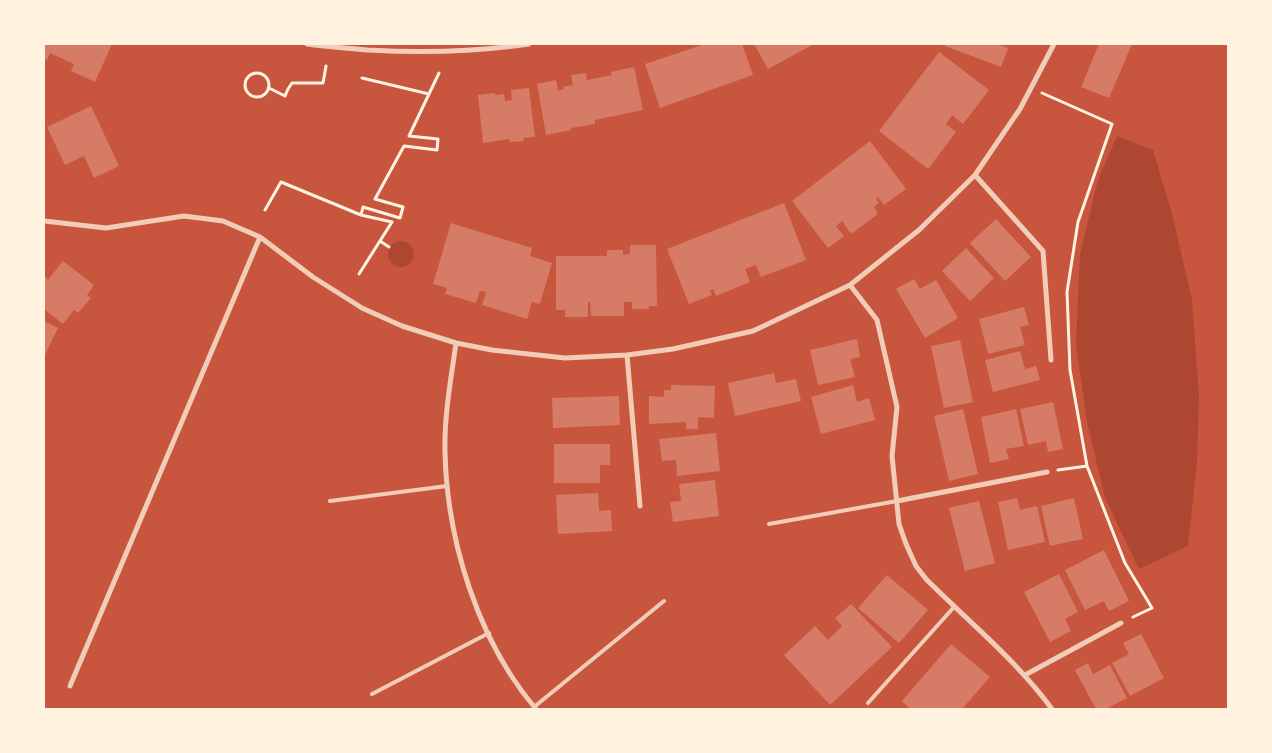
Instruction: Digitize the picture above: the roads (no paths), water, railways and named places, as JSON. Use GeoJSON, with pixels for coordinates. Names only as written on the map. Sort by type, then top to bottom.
{"type":"FeatureCollection","features":[{"type":"Feature","properties":{"kind":"street"},"geometry":{"type":"LineString","coordinates":[[307,44],[414,53],[493,49],[530,44]]}},
{"type":"Feature","properties":{"kind":"street"},"geometry":{"type":"LineString","coordinates":[[44,221],[106,228],[184,216],[223,221],[260,237],[313,277],[362,308],[402,326],[456,343],[492,350],[565,358],[626,355],[673,349],[753,331],[850,286],[919,230],[975,175],[1020,109],[1054,44]]}},
{"type":"Feature","properties":{"kind":"street"},"geometry":{"type":"LineString","coordinates":[[975,175],[1043,251],[1051,360]]}},
{"type":"Feature","properties":{"kind":"street"},"geometry":{"type":"LineString","coordinates":[[70,686],[260,237]]}},
{"type":"Feature","properties":{"kind":"street"},"geometry":{"type":"LineString","coordinates":[[850,286],[877,320],[887,360],[897,407],[892,456],[899,524],[916,566],[926,579],[1025,675],[1052,709]]}},
{"type":"Feature","properties":{"kind":"street"},"geometry":{"type":"LineString","coordinates":[[456,343],[446,422],[447,486],[456,543],[467,582],[489,633],[508,671],[535,708]]}},
{"type":"Feature","properties":{"kind":"street"},"geometry":{"type":"LineString","coordinates":[[626,355],[640,506]]}},
{"type":"Feature","properties":{"kind":"street"},"geometry":{"type":"LineString","coordinates":[[897,501],[1047,472]]}},
{"type":"Feature","properties":{"kind":"street"},"geometry":{"type":"LineString","coordinates":[[1025,675],[1121,623]]}},
{"type":"Feature","properties":{"kind":"lane"},"geometry":{"type":"LineString","coordinates":[[330,501],[447,486]]}},
{"type":"Feature","properties":{"kind":"lane"},"geometry":{"type":"LineString","coordinates":[[769,524],[897,501]]}},
{"type":"Feature","properties":{"kind":"lane"},"geometry":{"type":"LineString","coordinates":[[535,708],[664,601]]}},
{"type":"Feature","properties":{"kind":"lane"},"geometry":{"type":"LineString","coordinates":[[868,703],[954,607]]}},
{"type":"Feature","properties":{"kind":"lane"},"geometry":{"type":"LineString","coordinates":[[372,694],[489,633]]}}]}
